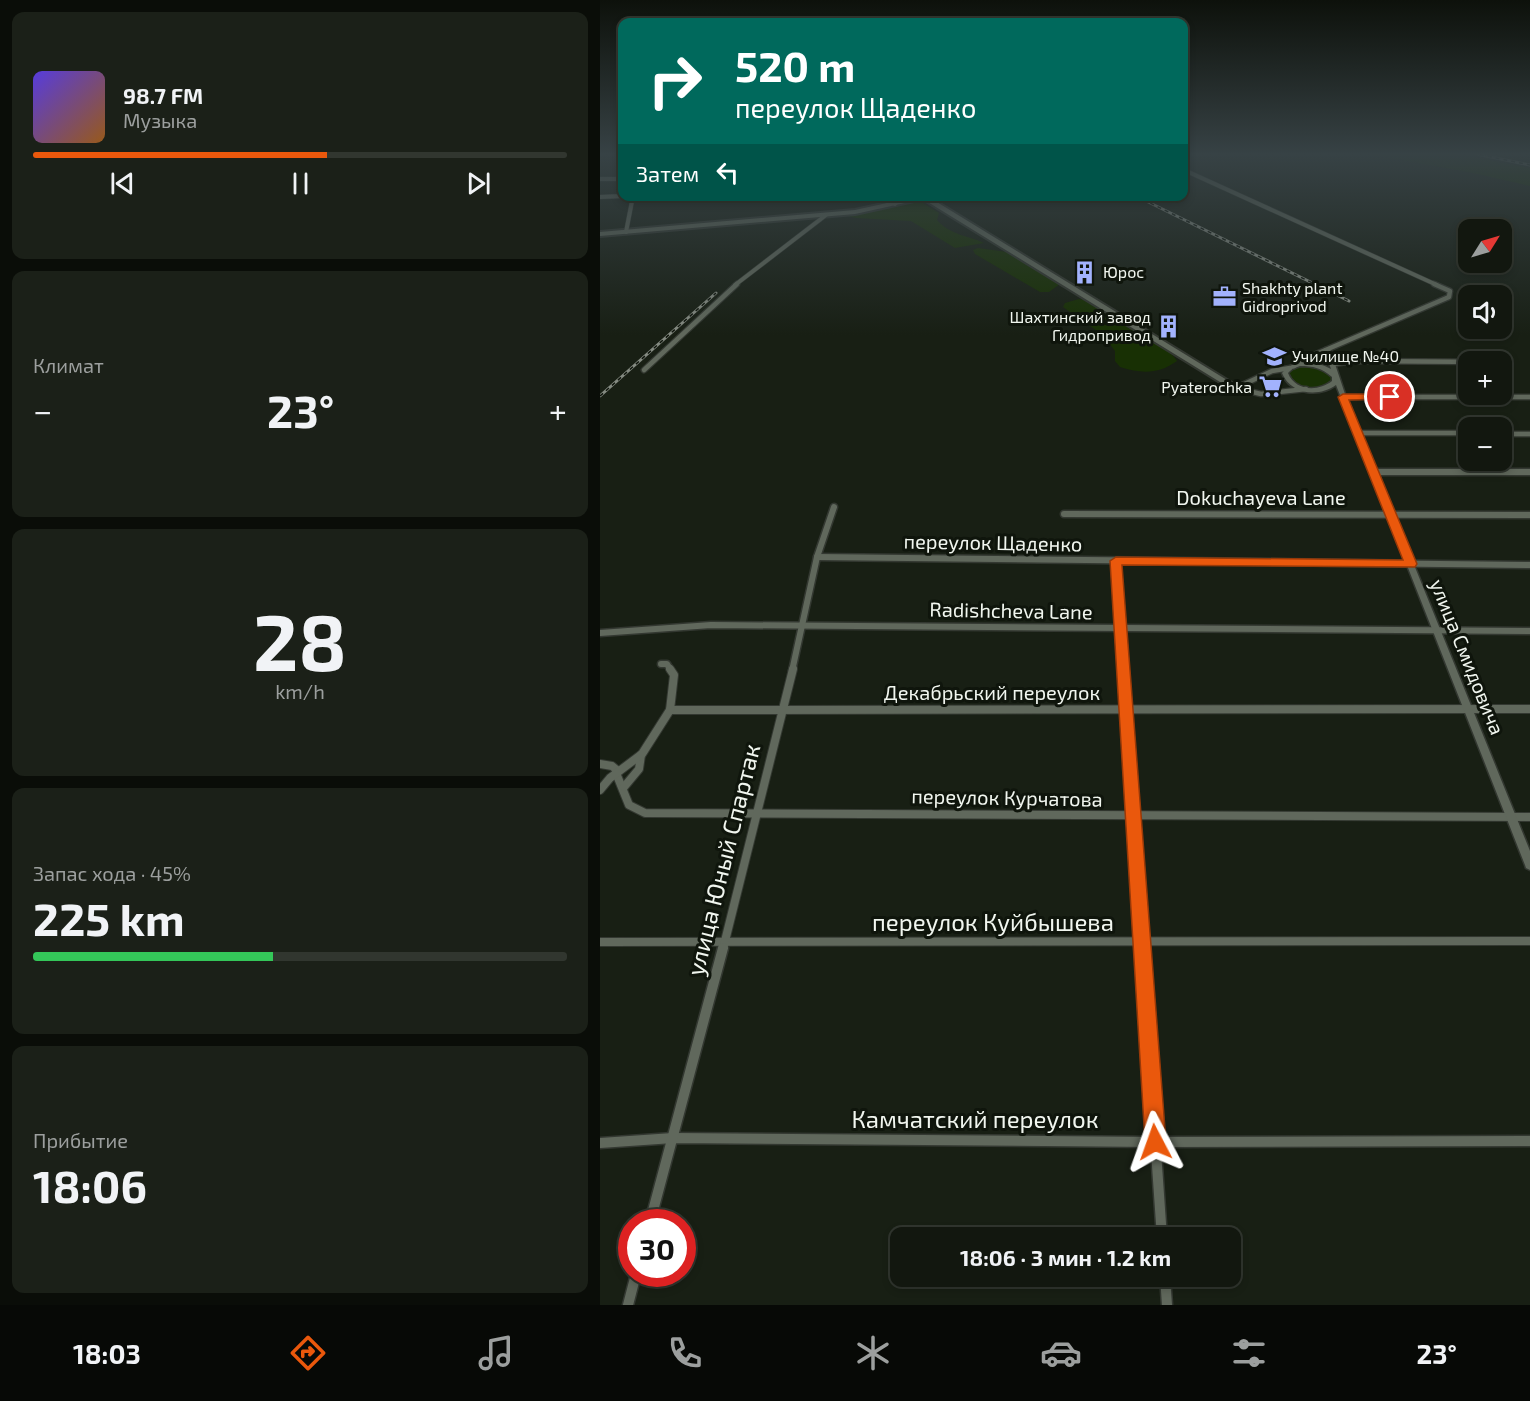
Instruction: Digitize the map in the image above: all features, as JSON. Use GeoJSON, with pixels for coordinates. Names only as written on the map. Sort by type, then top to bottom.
{"type":"FeatureCollection","features":[{"type":"Feature","properties":{"kind":"main road"},"geometry":{"type":"LineString","coordinates":[[600,234],[832,214]]}},
{"type":"Feature","properties":{"kind":"main road"},"geometry":{"type":"LineString","coordinates":[[953,214],[1236,388]]}},
{"type":"Feature","properties":{"kind":"street"},"geometry":{"type":"LineString","coordinates":[[626,232],[630,214]]}},
{"type":"Feature","properties":{"kind":"street"},"geometry":{"type":"LineString","coordinates":[[1281,214],[1450,291],[1449,297],[1292,367],[1285,373],[1287,380],[1306,389]]}},
{"type":"Feature","properties":{"kind":"street"},"geometry":{"type":"LineString","coordinates":[[645,370],[730,289],[825,218],[825,215]]}},
{"type":"Feature","properties":{"kind":"street","name":"улица Смидовича"},"geometry":{"type":"LineString","coordinates":[[1328,352],[1343,397],[1530,865]]}},
{"type":"Feature","properties":{"kind":"street"},"geometry":{"type":"LineString","coordinates":[[1332,364],[1361,359],[1390,362],[1458,361]]}},
{"type":"Feature","properties":{"kind":"street"},"geometry":{"type":"LineString","coordinates":[[1236,388],[1272,371],[1318,365],[1335,376],[1333,385],[1319,390]]}},
{"type":"Feature","properties":{"kind":"street"},"geometry":{"type":"LineString","coordinates":[[1236,388],[1249,392],[1274,393],[1306,389],[1319,390],[1343,397],[1530,397]]}},
{"type":"Feature","properties":{"kind":"street"},"geometry":{"type":"LineString","coordinates":[[1358,433],[1458,433]]}},
{"type":"Feature","properties":{"kind":"street"},"geometry":{"type":"LineString","coordinates":[[1512,434],[1530,434]]}},
{"type":"Feature","properties":{"kind":"street"},"geometry":{"type":"LineString","coordinates":[[1373,472],[1530,472]]}},
{"type":"Feature","properties":{"kind":"street","name":"улица Юный Спартак"},"geometry":{"type":"LineString","coordinates":[[654,1209],[758,812],[784,708],[817,557],[834,507]]}},
{"type":"Feature","properties":{"kind":"street","name":"Dokuchayeva Lane"},"geometry":{"type":"LineString","coordinates":[[1064,514],[1530,515]]}},
{"type":"Feature","properties":{"kind":"street","name":"переулок Щаденко"},"geometry":{"type":"LineString","coordinates":[[817,557],[1530,565]]}},
{"type":"Feature","properties":{"kind":"street"},"geometry":{"type":"LineString","coordinates":[[1116,561],[1161,1227]]}},
{"type":"Feature","properties":{"kind":"street","name":"Radishcheva Lane"},"geometry":{"type":"LineString","coordinates":[[600,633],[711,625],[803,624],[1121,629],[1530,631]]}},
{"type":"Feature","properties":{"kind":"street"},"geometry":{"type":"LineString","coordinates":[[600,790],[617,772],[641,755],[670,710],[674,675],[667,664],[661,664]]}},
{"type":"Feature","properties":{"kind":"street","name":"Декабрьский переулок"},"geometry":{"type":"LineString","coordinates":[[670,710],[784,708],[1530,709]]}},
{"type":"Feature","properties":{"kind":"street"},"geometry":{"type":"LineString","coordinates":[[624,787],[639,769],[641,755]]}},
{"type":"Feature","properties":{"kind":"street"},"geometry":{"type":"LineString","coordinates":[[600,764],[612,766],[617,772]]}},
{"type":"Feature","properties":{"kind":"street","name":"переулок Курчатова"},"geometry":{"type":"LineString","coordinates":[[617,772],[629,805],[645,813],[1530,817]]}},
{"type":"Feature","properties":{"kind":"street","name":"переулок Куйбышева"},"geometry":{"type":"LineString","coordinates":[[600,942],[1530,941]]}},
{"type":"Feature","properties":{"kind":"street","name":"Камчатский переулок"},"geometry":{"type":"LineString","coordinates":[[600,1143],[673,1138],[1155,1142],[1530,1141]]}},
{"type":"Feature","properties":{"kind":"street"},"geometry":{"type":"LineString","coordinates":[[628,1305],[633,1287]]}},
{"type":"Feature","properties":{"kind":"street"},"geometry":{"type":"LineString","coordinates":[[1166,1287],[1167,1305]]}},
{"type":"Feature","properties":{"kind":"green space"},"geometry":{"type":"Polygon","coordinates":[[[939,214],[937,220],[947,229],[984,243],[955,248],[911,221],[856,218],[844,215],[939,214]]]}},
{"type":"Feature","properties":{"kind":"green space"},"geometry":{"type":"Polygon","coordinates":[[[978,248],[1007,252],[1060,284],[1049,292],[1040,292],[975,254],[973,250],[978,248]]]}},
{"type":"Feature","properties":{"kind":"green space"},"geometry":{"type":"Polygon","coordinates":[[[1079,299],[1086,300],[1136,329],[1173,355],[1177,361],[1150,372],[1120,367],[1115,361],[1115,351],[1103,335],[1063,307],[1065,303],[1079,299]]]}},
{"type":"Feature","properties":{"kind":"green space"},"geometry":{"type":"Polygon","coordinates":[[[1301,366],[1321,369],[1331,376],[1331,381],[1314,388],[1297,384],[1289,374],[1293,369],[1301,366]]]}},
{"type":"Feature","properties":{"kind":"railway"},"geometry":{"type":"LineString","coordinates":[[1172,214],[1349,301]]}},
{"type":"Feature","properties":{"kind":"railway"},"geometry":{"type":"LineString","coordinates":[[600,396],[716,293]]}},
{"type":"Feature","properties":{"kind":"place","name":"Юрос"},"geometry":{"type":"Point","coordinates":[1085,272]}},
{"type":"Feature","properties":{"kind":"place","name":"Shakhty plant Gidroprivod"},"geometry":{"type":"Point","coordinates":[1224,297]}},
{"type":"Feature","properties":{"kind":"place","name":"Шахтинский завод Гидропривод"},"geometry":{"type":"Point","coordinates":[1169,326]}},
{"type":"Feature","properties":{"kind":"place","name":"Училище №40"},"geometry":{"type":"Point","coordinates":[1274,356]}},
{"type":"Feature","properties":{"kind":"place","name":"Pyaterochka"},"geometry":{"type":"Point","coordinates":[1270,387]}},
{"type":"Feature","properties":{"kind":"route"},"geometry":{"type":"LineString","coordinates":[[1155,1142],[1116,561],[1411,564],[1343,397],[1390,397]]}}]}
